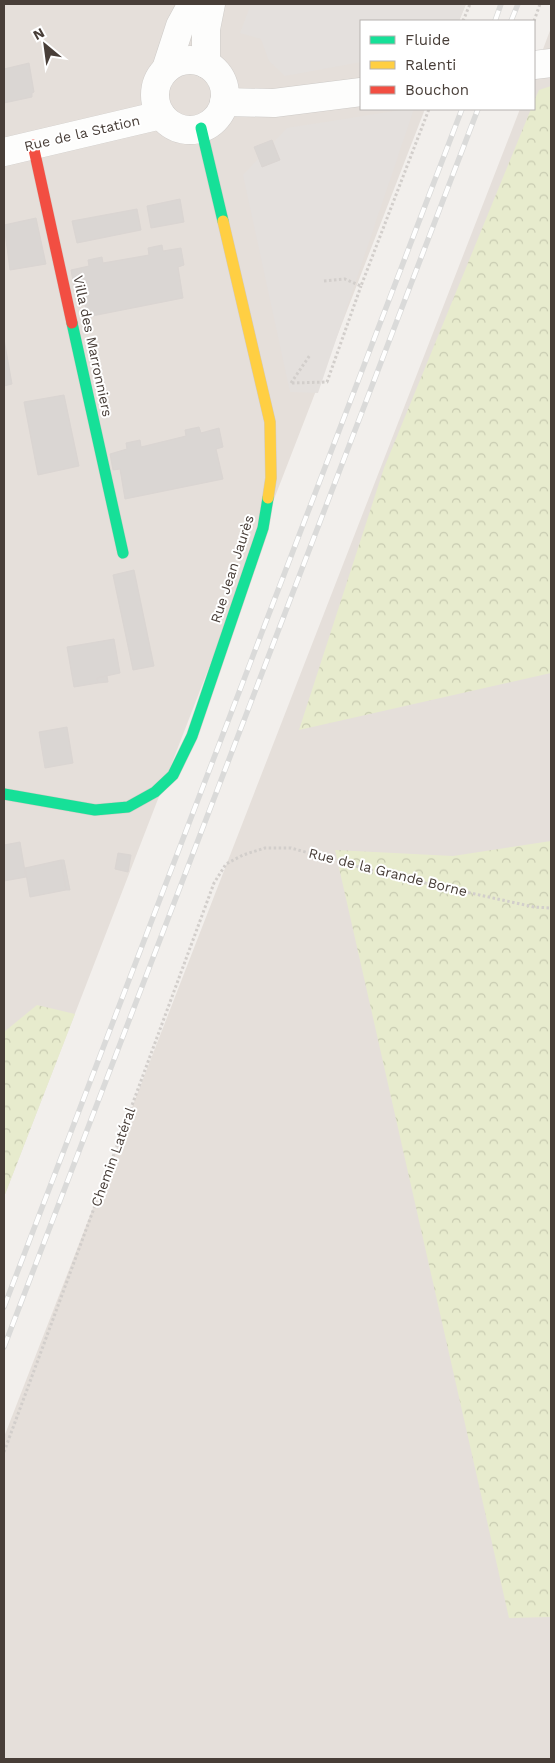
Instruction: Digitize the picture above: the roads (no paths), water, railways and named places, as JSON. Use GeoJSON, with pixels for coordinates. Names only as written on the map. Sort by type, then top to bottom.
{"type":"FeatureCollection","features":[{"type":"Feature","properties":{"kind":"street"},"geometry":{"type":"LineString","coordinates":[[166,70],[185,60],[206,64],[215,71],[222,80],[225,91],[220,113],[212,122],[201,128],[190,130],[179,128],[169,123],[161,115],[155,96],[156,86],[166,70],[180,26],[192,4]]}},
{"type":"Feature","properties":{"kind":"street"},"geometry":{"type":"LineString","coordinates":[[206,64],[206,29],[210,4]]}},
{"type":"Feature","properties":{"kind":"street"},"geometry":{"type":"LineString","coordinates":[[535,65],[551,63]]}},
{"type":"Feature","properties":{"kind":"street"},"geometry":{"type":"LineString","coordinates":[[224,102],[274,103],[360,92]]}},
{"type":"Feature","properties":{"kind":"street","name":"Rue de la Station"},"geometry":{"type":"LineString","coordinates":[[4,152],[161,115]]}},
{"type":"Feature","properties":{"kind":"street","name":"Rue Jean Jaurès"},"geometry":{"type":"LineString","coordinates":[[4,794],[95,810],[128,807],[155,792],[173,775],[192,736],[262,528],[271,478],[270,422],[201,128]]}},
{"type":"Feature","properties":{"kind":"street","name":"Villa des Marronniers"},"geometry":{"type":"LineString","coordinates":[[33,145],[123,553]]}},
{"type":"Feature","properties":{"kind":"railway"},"geometry":{"type":"LineString","coordinates":[[495,20],[501,4]]}},
{"type":"Feature","properties":{"kind":"railway"},"geometry":{"type":"LineString","coordinates":[[511,20],[518,4]]}},
{"type":"Feature","properties":{"kind":"railway"},"geometry":{"type":"LineString","coordinates":[[4,1307],[462,110]]}},
{"type":"Feature","properties":{"kind":"railway"},"geometry":{"type":"LineString","coordinates":[[4,1347],[478,110]]}}]}
